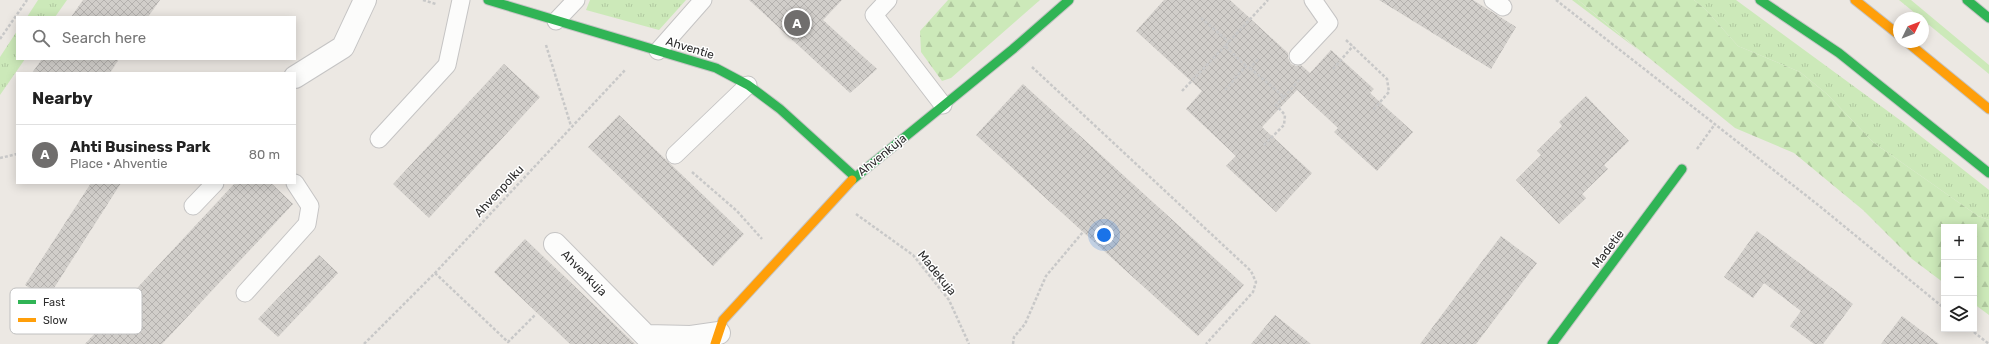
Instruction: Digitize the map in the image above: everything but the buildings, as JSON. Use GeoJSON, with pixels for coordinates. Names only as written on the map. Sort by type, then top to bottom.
{"type":"FeatureCollection","features":[{"type":"Feature","properties":{"kind":"main road","name":"Ahventie"},"geometry":{"type":"LineString","coordinates":[[488,0],[716,68],[748,85],[780,109],[855,177]]}},
{"type":"Feature","properties":{"kind":"main road","name":"Ahvenkuja"},"geometry":{"type":"LineString","coordinates":[[717,339],[723,320],[855,177],[1013,49],[1070,0]]}},
{"type":"Feature","properties":{"kind":"main road"},"geometry":{"type":"LineString","coordinates":[[1760,0],[1839,53],[1989,173]]}},
{"type":"Feature","properties":{"kind":"main road"},"geometry":{"type":"LineString","coordinates":[[1855,0],[1893,30]]}},
{"type":"Feature","properties":{"kind":"main road"},"geometry":{"type":"LineString","coordinates":[[1967,0],[1989,18]]}},
{"type":"Feature","properties":{"kind":"main road"},"geometry":{"type":"LineString","coordinates":[[1914,48],[1989,109]]}},
{"type":"Feature","properties":{"kind":"main road","name":"Madetie"},"geometry":{"type":"LineString","coordinates":[[1552,344],[1682,169]]}},
{"type":"Feature","properties":{"kind":"street"},"geometry":{"type":"LineString","coordinates":[[296,76],[342,47],[365,0]]}},
{"type":"Feature","properties":{"kind":"street","name":"Ahvenkuja"},"geometry":{"type":"LineString","coordinates":[[555,244],[646,336],[717,339]]}},
{"type":"Feature","properties":{"kind":"lane"},"geometry":{"type":"LineString","coordinates":[[556,21],[576,0]]}},
{"type":"Feature","properties":{"kind":"lane"},"geometry":{"type":"LineString","coordinates":[[658,51],[703,0]]}},
{"type":"Feature","properties":{"kind":"lane"},"geometry":{"type":"LineString","coordinates":[[888,0],[874,15],[943,105]]}},
{"type":"Feature","properties":{"kind":"lane"},"geometry":{"type":"LineString","coordinates":[[1298,56],[1329,23],[1313,0]]}},
{"type":"Feature","properties":{"kind":"lane"},"geometry":{"type":"LineString","coordinates":[[379,139],[447,65],[460,6]]}},
{"type":"Feature","properties":{"kind":"lane"},"geometry":{"type":"LineString","coordinates":[[675,155],[748,85]]}},
{"type":"Feature","properties":{"kind":"lane"},"geometry":{"type":"LineString","coordinates":[[193,206],[214,184]]}},
{"type":"Feature","properties":{"kind":"lane"},"geometry":{"type":"LineString","coordinates":[[245,293],[308,224],[310,206],[296,184]]}},
{"type":"Feature","properties":{"kind":"path"},"geometry":{"type":"LineString","coordinates":[[16,16],[27,0]]}},
{"type":"Feature","properties":{"kind":"path"},"geometry":{"type":"LineString","coordinates":[[423,0],[460,6]]}},
{"type":"Feature","properties":{"kind":"path"},"geometry":{"type":"LineString","coordinates":[[1182,91],[1268,0]]}},
{"type":"Feature","properties":{"kind":"path"},"geometry":{"type":"LineString","coordinates":[[1556,0],[1715,124],[1941,306]]}},
{"type":"Feature","properties":{"kind":"path"},"geometry":{"type":"LineString","coordinates":[[0,40],[16,16]]}},
{"type":"Feature","properties":{"kind":"path"},"geometry":{"type":"LineString","coordinates":[[1201,18],[1229,42]]}},
{"type":"Feature","properties":{"kind":"path"},"geometry":{"type":"LineString","coordinates":[[1329,23],[1387,79],[1389,92],[1372,111]]}},
{"type":"Feature","properties":{"kind":"path"},"geometry":{"type":"LineString","coordinates":[[544,37],[572,127]]}},
{"type":"Feature","properties":{"kind":"path","name":"Ahvenpolku"},"geometry":{"type":"LineString","coordinates":[[364,344],[435,273],[630,64],[634,44]]}},
{"type":"Feature","properties":{"kind":"path"},"geometry":{"type":"LineString","coordinates":[[1225,46],[1246,66],[1284,97],[1276,105],[1285,114],[1284,125],[1264,146]]}},
{"type":"Feature","properties":{"kind":"path"},"geometry":{"type":"LineString","coordinates":[[1333,69],[1353,46]]}},
{"type":"Feature","properties":{"kind":"path"},"geometry":{"type":"LineString","coordinates":[[1013,49],[1134,164],[1251,271],[1256,282],[1253,292],[1206,344]]}},
{"type":"Feature","properties":{"kind":"path"},"geometry":{"type":"LineString","coordinates":[[1250,68],[1259,58]]}},
{"type":"Feature","properties":{"kind":"path"},"geometry":{"type":"LineString","coordinates":[[1225,90],[1246,66]]}},
{"type":"Feature","properties":{"kind":"path"},"geometry":{"type":"LineString","coordinates":[[1682,169],[1715,124]]}},
{"type":"Feature","properties":{"kind":"path"},"geometry":{"type":"LineString","coordinates":[[0,158],[16,154]]}},
{"type":"Feature","properties":{"kind":"path"},"geometry":{"type":"LineString","coordinates":[[675,155],[705,185],[737,211],[781,258]]}},
{"type":"Feature","properties":{"kind":"path","name":"Madekuja"},"geometry":{"type":"LineString","coordinates":[[835,199],[912,255],[949,300],[968,344]]}},
{"type":"Feature","properties":{"kind":"path"},"geometry":{"type":"LineString","coordinates":[[1013,344],[1014,337],[1025,324],[1046,276],[1083,232]]}},
{"type":"Feature","properties":{"kind":"path"},"geometry":{"type":"LineString","coordinates":[[435,273],[508,343],[536,314]]}},
{"type":"Feature","properties":{"kind":"path"},"geometry":{"type":"LineString","coordinates":[[1974,332],[1989,344]]}},
{"type":"Feature","properties":{"kind":"green space"},"geometry":{"type":"Polygon","coordinates":[[[38,0],[67,0],[56,16],[28,16],[38,0]]]}},
{"type":"Feature","properties":{"kind":"green space"},"geometry":{"type":"Polygon","coordinates":[[[590,0],[686,0],[659,30],[586,10],[590,0]]]}},
{"type":"Feature","properties":{"kind":"green space"},"geometry":{"type":"Polygon","coordinates":[[[948,0],[1040,0],[951,78],[942,81],[921,52],[920,31],[948,0]]]}},
{"type":"Feature","properties":{"kind":"green space"},"geometry":{"type":"Polygon","coordinates":[[[1572,0],[1578,0],[1641,52],[1572,0]]]}},
{"type":"Feature","properties":{"kind":"green space"},"geometry":{"type":"Polygon","coordinates":[[[1578,0],[1694,0],[1705,9],[1738,46],[1800,72],[1827,94],[1874,143],[1978,216],[1989,220],[1989,315],[1977,306],[1977,224],[1941,224],[1941,281],[1912,259],[1863,210],[1794,153],[1735,128],[1578,0]]]}},
{"type":"Feature","properties":{"kind":"green space"},"geometry":{"type":"Polygon","coordinates":[[[1694,0],[1736,0],[1904,123],[1989,190],[1989,220],[1978,216],[1874,143],[1827,94],[1800,72],[1738,46],[1705,9],[1694,0]]]}},
{"type":"Feature","properties":{"kind":"green space"},"geometry":{"type":"Polygon","coordinates":[[[1899,0],[1911,0],[1925,12],[1914,12],[1899,0]]]}},
{"type":"Feature","properties":{"kind":"green space"},"geometry":{"type":"Polygon","coordinates":[[[1929,15],[1989,65],[1989,74],[1929,25],[1929,15]]]}},
{"type":"Feature","properties":{"kind":"green space"},"geometry":{"type":"Polygon","coordinates":[[[16,33],[16,60],[24,60],[0,95],[0,57],[16,33]]]}},
{"type":"Feature","properties":{"kind":"traffic: fast"},"geometry":{"type":"LineString","coordinates":[[488,0],[716,68],[748,85],[780,109],[855,177]]}},
{"type":"Feature","properties":{"kind":"traffic: fast"},"geometry":{"type":"LineString","coordinates":[[852,180],[1013,49],[1069,0]]}},
{"type":"Feature","properties":{"kind":"traffic: fast"},"geometry":{"type":"LineString","coordinates":[[1760,0],[1839,53],[1989,173]]}},
{"type":"Feature","properties":{"kind":"traffic: fast"},"geometry":{"type":"LineString","coordinates":[[1967,0],[1989,18]]}},
{"type":"Feature","properties":{"kind":"traffic: fast"},"geometry":{"type":"LineString","coordinates":[[1552,344],[1682,169]]}},
{"type":"Feature","properties":{"kind":"traffic: slow"},"geometry":{"type":"LineString","coordinates":[[1855,0],[1893,30]]}},
{"type":"Feature","properties":{"kind":"traffic: slow"},"geometry":{"type":"LineString","coordinates":[[1914,48],[1989,109]]}},
{"type":"Feature","properties":{"kind":"traffic: slow"},"geometry":{"type":"LineString","coordinates":[[715,344],[723,320],[852,180]]}},
{"type":"Feature","properties":{"kind":"place","name":"Ahti Business Park"},"geometry":{"type":"Point","coordinates":[797,23]}}]}
